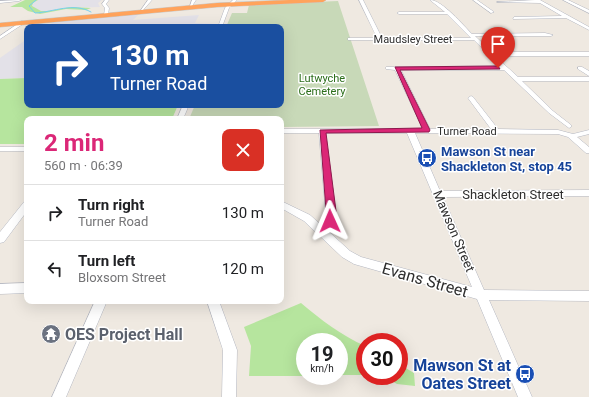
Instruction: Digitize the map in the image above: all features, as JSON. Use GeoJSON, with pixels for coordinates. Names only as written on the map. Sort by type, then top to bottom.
{"type":"FeatureCollection","features":[{"type":"Feature","properties":{"kind":"highway"},"geometry":{"type":"LineString","coordinates":[[0,23],[234,2],[292,0]]}},
{"type":"Feature","properties":{"kind":"highway"},"geometry":{"type":"LineString","coordinates":[[106,14],[192,2],[323,0]]}},
{"type":"Feature","properties":{"kind":"highway"},"geometry":{"type":"LineString","coordinates":[[0,23],[79,16]]}},
{"type":"Feature","properties":{"kind":"street"},"geometry":{"type":"LineString","coordinates":[[0,2],[19,0]]}},
{"type":"Feature","properties":{"kind":"street"},"geometry":{"type":"LineString","coordinates":[[106,14],[107,8],[104,4],[107,0]]}},
{"type":"Feature","properties":{"kind":"street"},"geometry":{"type":"LineString","coordinates":[[142,9],[150,0]]}},
{"type":"Feature","properties":{"kind":"street"},"geometry":{"type":"LineString","coordinates":[[361,0],[380,39]]}},
{"type":"Feature","properties":{"kind":"street"},"geometry":{"type":"LineString","coordinates":[[432,0],[449,13],[589,150]]}},
{"type":"Feature","properties":{"kind":"street"},"geometry":{"type":"LineString","coordinates":[[436,0],[443,8]]}},
{"type":"Feature","properties":{"kind":"street"},"geometry":{"type":"LineString","coordinates":[[475,0],[492,12]]}},
{"type":"Feature","properties":{"kind":"street"},"geometry":{"type":"LineString","coordinates":[[565,0],[589,12]]}},
{"type":"Feature","properties":{"kind":"street"},"geometry":{"type":"LineString","coordinates":[[499,2],[538,1],[589,29]]}},
{"type":"Feature","properties":{"kind":"street"},"geometry":{"type":"LineString","coordinates":[[221,24],[228,10],[234,2]]}},
{"type":"Feature","properties":{"kind":"street"},"geometry":{"type":"LineString","coordinates":[[400,14],[449,13]]}},
{"type":"Feature","properties":{"kind":"street"},"geometry":{"type":"LineString","coordinates":[[514,18],[568,17]]}},
{"type":"Feature","properties":{"kind":"street"},"geometry":{"type":"LineString","coordinates":[[0,38],[24,22]]}},
{"type":"Feature","properties":{"kind":"street"},"geometry":{"type":"LineString","coordinates":[[471,35],[549,32]]}},
{"type":"Feature","properties":{"kind":"street","name":"Maudsley Street"},"geometry":{"type":"LineString","coordinates":[[350,39],[476,39]]}},
{"type":"Feature","properties":{"kind":"street"},"geometry":{"type":"LineString","coordinates":[[491,54],[589,54]]}},
{"type":"Feature","properties":{"kind":"street"},"geometry":{"type":"LineString","coordinates":[[388,68],[505,68]]}},
{"type":"Feature","properties":{"kind":"street"},"geometry":{"type":"LineString","coordinates":[[397,68],[427,130]]}},
{"type":"Feature","properties":{"kind":"street"},"geometry":{"type":"LineString","coordinates":[[580,68],[589,74]]}},
{"type":"Feature","properties":{"kind":"street"},"geometry":{"type":"LineString","coordinates":[[517,79],[589,79]]}},
{"type":"Feature","properties":{"kind":"street"},"geometry":{"type":"LineString","coordinates":[[471,98],[496,131]]}},
{"type":"Feature","properties":{"kind":"street","name":"Mawson Street"},"geometry":{"type":"LineString","coordinates":[[410,130],[525,397]]}},
{"type":"Feature","properties":{"kind":"street","name":"Turner Road"},"geometry":{"type":"LineString","coordinates":[[284,131],[589,130]]}},
{"type":"Feature","properties":{"kind":"street"},"geometry":{"type":"LineString","coordinates":[[320,230],[327,224],[331,216],[322,131]]}},
{"type":"Feature","properties":{"kind":"street"},"geometry":{"type":"LineString","coordinates":[[0,149],[24,149]]}},
{"type":"Feature","properties":{"kind":"street","name":"Shackleton Street"},"geometry":{"type":"LineString","coordinates":[[438,194],[589,193]]}},
{"type":"Feature","properties":{"kind":"street","name":"Evans Street"},"geometry":{"type":"LineString","coordinates":[[284,205],[302,214],[352,258],[482,295],[589,296]]}},
{"type":"Feature","properties":{"kind":"street"},"geometry":{"type":"LineString","coordinates":[[0,239],[24,208]]}},
{"type":"Feature","properties":{"kind":"street"},"geometry":{"type":"LineString","coordinates":[[0,288],[24,288]]}},
{"type":"Feature","properties":{"kind":"street"},"geometry":{"type":"LineString","coordinates":[[59,397],[100,304]]}},
{"type":"Feature","properties":{"kind":"street"},"geometry":{"type":"LineString","coordinates":[[214,304],[230,350],[229,397]]}},
{"type":"Feature","properties":{"kind":"shaded area"},"geometry":{"type":"Polygon","coordinates":[[[38,0],[102,0],[98,3],[100,7],[64,8],[41,11],[32,7],[33,3],[38,0]]]}},
{"type":"Feature","properties":{"kind":"shaded area"},"geometry":{"type":"Polygon","coordinates":[[[139,14],[133,20],[199,15],[195,23],[217,24],[51,24],[54,22],[139,14]]]}},
{"type":"Feature","properties":{"kind":"shaded area"},"geometry":{"type":"Polygon","coordinates":[[[24,41],[24,78],[0,79],[0,58],[24,41]]]}},
{"type":"Feature","properties":{"kind":"green space"},"geometry":{"type":"Polygon","coordinates":[[[25,0],[38,0],[33,3],[32,6],[41,11],[71,7],[91,8],[86,10],[66,9],[40,14],[28,11],[22,7],[10,7],[25,0]]]}},
{"type":"Feature","properties":{"kind":"green space","name":"Lutwyche Cemetery"},"geometry":{"type":"Polygon","coordinates":[[[338,1],[379,126],[284,127],[284,116],[190,116],[194,108],[284,108],[284,24],[227,24],[232,13],[247,13],[249,5],[338,1]]]}},
{"type":"Feature","properties":{"kind":"green space"},"geometry":{"type":"Polygon","coordinates":[[[24,78],[24,108],[177,108],[173,116],[24,116],[24,144],[0,144],[0,79],[24,78]]]}},
{"type":"Feature","properties":{"kind":"green space"},"geometry":{"type":"Polygon","coordinates":[[[301,303],[342,333],[296,333],[296,376],[249,376],[251,346],[244,327],[301,303]]]}},
{"type":"Feature","properties":{"kind":"green space"},"geometry":{"type":"Polygon","coordinates":[[[348,337],[356,341],[356,375],[348,375],[348,337]]]}},
{"type":"Feature","properties":{"kind":"green space"},"geometry":{"type":"Polygon","coordinates":[[[408,369],[414,373],[415,386],[406,385],[408,385],[408,369]]]}},
{"type":"Feature","properties":{"kind":"waterway"},"geometry":{"type":"LineString","coordinates":[[36,0],[29,6],[35,13],[63,8],[77,8],[91,12]]}},
{"type":"Feature","properties":{"kind":"place","name":"Mawson St near Shackleton St, stop 45"},"geometry":{"type":"Point","coordinates":[427,158]}},
{"type":"Feature","properties":{"kind":"place","name":"OES Project Hall"},"geometry":{"type":"Point","coordinates":[51,334]}},
{"type":"Feature","properties":{"kind":"place","name":"Mawson St at Oates Street"},"geometry":{"type":"Point","coordinates":[525,374]}},
{"type":"Feature","properties":{"kind":"route"},"geometry":{"type":"LineString","coordinates":[[330,221],[331,211],[322,131],[427,130],[408,94],[397,68],[498,68]]}}]}
